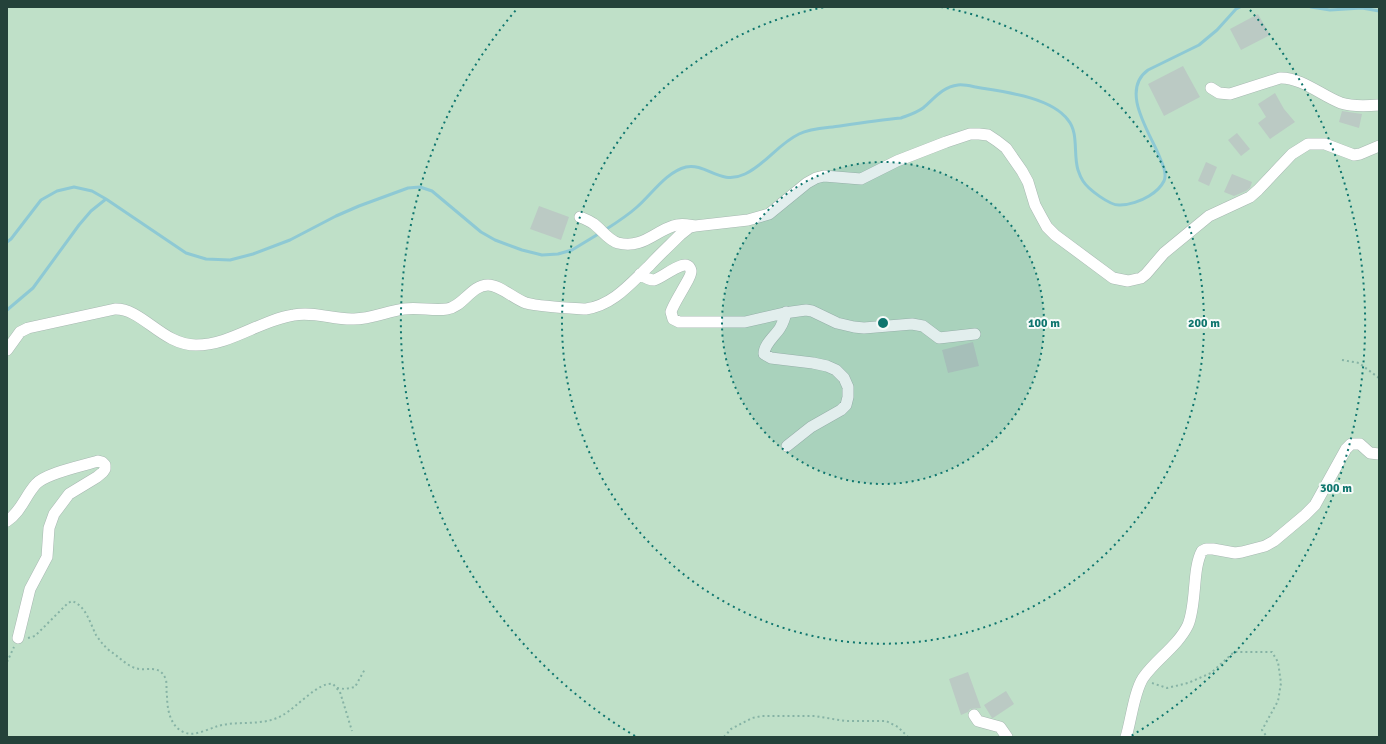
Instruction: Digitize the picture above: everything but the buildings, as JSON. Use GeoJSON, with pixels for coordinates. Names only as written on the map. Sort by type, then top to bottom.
{"type":"FeatureCollection","features":[{"type":"Feature","properties":{"kind":"street"},"geometry":{"type":"LineString","coordinates":[[1211,88],[1219,93],[1230,94],[1280,78],[1286,78],[1342,103],[1358,106],[1379,106]]}},
{"type":"Feature","properties":{"kind":"street"},"geometry":{"type":"LineString","coordinates":[[7,350],[20,332],[28,328],[115,309],[127,311],[176,341],[197,345],[221,341],[276,319],[296,314],[306,313],[354,319],[404,309],[448,309],[458,304],[479,288],[486,285],[496,287],[525,303],[586,309],[602,305],[611,300],[690,227],[728,223],[759,217],[775,210],[798,190],[816,178],[824,176],[861,179],[897,161],[970,134],[988,135],[997,140],[1006,148],[1028,182],[1035,205],[1047,227],[1055,235],[1114,278],[1120,280],[1135,280],[1146,274],[1164,253],[1209,216],[1250,197],[1292,154],[1300,148],[1308,144],[1325,144],[1354,155],[1379,146]]}},
{"type":"Feature","properties":{"kind":"street"},"geometry":{"type":"LineString","coordinates":[[580,217],[594,224],[609,238],[618,243],[629,244],[643,242],[672,226],[681,224],[695,226]]}},
{"type":"Feature","properties":{"kind":"street"},"geometry":{"type":"LineString","coordinates":[[640,274],[646,278],[654,280],[678,266],[686,265],[689,268],[691,271],[691,276],[676,299],[671,312],[673,319],[679,322],[745,322],[786,312],[806,310],[812,311],[837,323],[854,327],[864,328],[912,324],[923,326],[939,338],[975,334]]}},
{"type":"Feature","properties":{"kind":"street"},"geometry":{"type":"LineString","coordinates":[[786,312],[785,319],[765,348],[764,354],[771,358],[813,363],[836,370],[844,378],[848,387],[846,405],[841,410],[811,427],[787,446]]}},
{"type":"Feature","properties":{"kind":"street"},"geometry":{"type":"LineString","coordinates":[[1126,737],[1136,696],[1142,679],[1148,670],[1177,640],[1187,627],[1193,609],[1198,560],[1202,551],[1206,549],[1213,549],[1242,552],[1270,544],[1315,505],[1346,449],[1351,444],[1360,444],[1370,453],[1379,454]]}},
{"type":"Feature","properties":{"kind":"street"},"geometry":{"type":"LineString","coordinates":[[7,521],[16,514],[32,489],[41,479],[98,461],[102,462],[104,465],[105,469],[103,472],[69,494],[54,514],[49,528],[46,557],[30,589],[18,638]]}},
{"type":"Feature","properties":{"kind":"street"},"geometry":{"type":"LineString","coordinates":[[974,715],[978,721],[1000,727],[1007,737]]}},
{"type":"Feature","properties":{"kind":"path"},"geometry":{"type":"LineString","coordinates":[[1342,360],[1359,363],[1379,378]]}},
{"type":"Feature","properties":{"kind":"path"},"geometry":{"type":"LineString","coordinates":[[7,662],[13,652],[18,638],[36,636],[68,603],[72,601],[76,602],[89,618],[96,634],[104,646],[129,665],[136,668],[157,670],[162,673],[166,680],[168,712],[178,730],[190,734],[236,723],[275,720],[329,683],[333,684],[337,688],[352,731]]}},
{"type":"Feature","properties":{"kind":"path"},"geometry":{"type":"LineString","coordinates":[[1142,679],[1167,688],[1188,683],[1211,673],[1234,652],[1272,652],[1278,662],[1281,683],[1278,701],[1262,730],[1267,737]]}},
{"type":"Feature","properties":{"kind":"path"},"geometry":{"type":"LineString","coordinates":[[337,688],[345,689],[355,687],[365,669]]}},
{"type":"Feature","properties":{"kind":"path"},"geometry":{"type":"LineString","coordinates":[[724,737],[731,729],[752,718],[762,716],[815,716],[845,721],[886,721],[898,727],[908,737]]}},
{"type":"Feature","properties":{"kind":"green space"},"geometry":{"type":"Polygon","coordinates":[[[7,7],[1379,7],[1379,737],[7,737],[7,7]]]}},
{"type":"Feature","properties":{"kind":"waterway"},"geometry":{"type":"LineString","coordinates":[[605,230],[643,202],[666,178],[686,167],[701,168],[721,176],[736,177],[752,170],[791,138],[808,130],[901,118],[920,110],[947,88],[961,85],[1028,97],[1040,101],[1061,112],[1068,120],[1074,131],[1078,170],[1086,184],[1094,192],[1116,205],[1139,201],[1157,190],[1164,181],[1165,175],[1156,148],[1140,113],[1136,89],[1140,79],[1148,70],[1199,45],[1217,30],[1236,9],[1240,7]]}},
{"type":"Feature","properties":{"kind":"waterway"},"geometry":{"type":"LineString","coordinates":[[1311,7],[1330,10],[1362,8],[1379,11]]}},
{"type":"Feature","properties":{"kind":"waterway"},"geometry":{"type":"LineString","coordinates":[[7,242],[11,239],[41,200],[57,191],[74,187],[92,191],[186,253],[206,259],[230,260],[253,254],[290,240],[359,206],[408,188],[420,187],[432,191],[481,232],[495,240],[522,250],[542,255],[558,254],[572,250],[600,233]]}},
{"type":"Feature","properties":{"kind":"waterway"},"geometry":{"type":"LineString","coordinates":[[7,310],[33,288],[79,225],[91,211],[106,199]]}}]}
